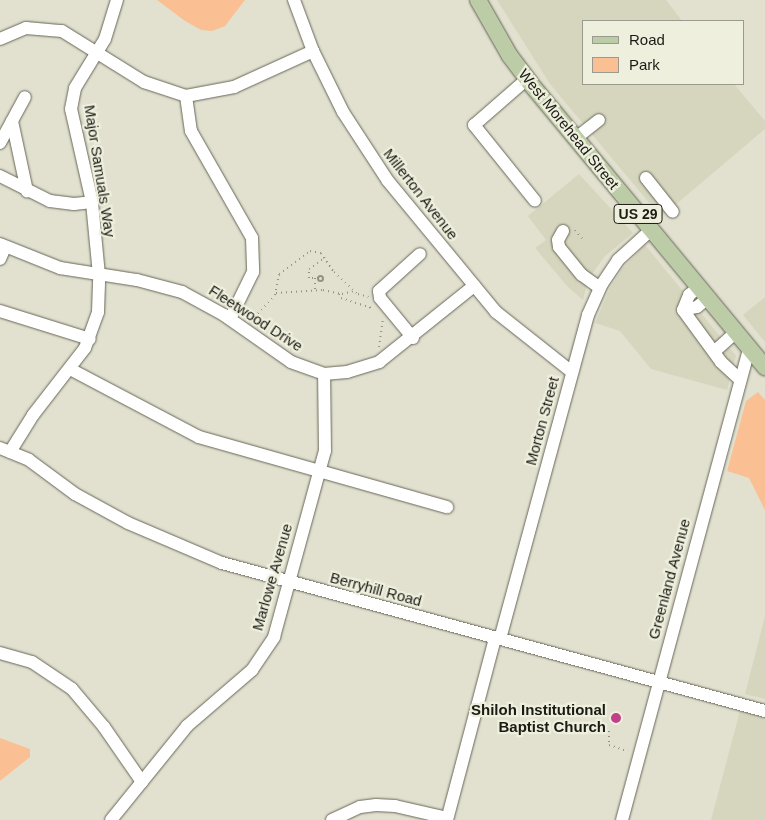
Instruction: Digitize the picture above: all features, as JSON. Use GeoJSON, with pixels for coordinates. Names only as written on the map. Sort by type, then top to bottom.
{"type":"FeatureCollection","features":[{"type":"Feature","properties":{"kind":"main road","name":"West Morehead Street"},"geometry":{"type":"LineString","coordinates":[[478,0],[510,56],[765,367]]}},
{"type":"Feature","properties":{"kind":"street","name":"Major Samuals Way"},"geometry":{"type":"LineString","coordinates":[[5,450],[70,369],[90,339],[98,312],[99,275],[92,202],[70,108],[75,88],[110,26],[117,0]]}},
{"type":"Feature","properties":{"kind":"street","name":"Millerton Avenue"},"geometry":{"type":"LineString","coordinates":[[294,0],[313,51],[343,112],[373,160],[474,286],[520,334],[572,372]]}},
{"type":"Feature","properties":{"kind":"street"},"geometry":{"type":"LineString","coordinates":[[0,39],[26,28],[47,28],[76,37],[144,82],[186,96],[234,87],[313,51]]}},
{"type":"Feature","properties":{"kind":"street"},"geometry":{"type":"LineString","coordinates":[[528,79],[474,125],[535,202]]}},
{"type":"Feature","properties":{"kind":"street"},"geometry":{"type":"LineString","coordinates":[[186,96],[191,131],[252,238],[254,272],[230,319]]}},
{"type":"Feature","properties":{"kind":"street"},"geometry":{"type":"LineString","coordinates":[[0,143],[25,97]]}},
{"type":"Feature","properties":{"kind":"street"},"geometry":{"type":"LineString","coordinates":[[576,138],[599,120]]}},
{"type":"Feature","properties":{"kind":"street"},"geometry":{"type":"LineString","coordinates":[[12,121],[27,191]]}},
{"type":"Feature","properties":{"kind":"street"},"geometry":{"type":"LineString","coordinates":[[0,176],[50,201],[74,204],[92,202]]}},
{"type":"Feature","properties":{"kind":"street"},"geometry":{"type":"LineString","coordinates":[[646,178],[673,212]]}},
{"type":"Feature","properties":{"kind":"street"},"geometry":{"type":"LineString","coordinates":[[567,228],[558,240],[559,247],[582,275],[600,288]]}},
{"type":"Feature","properties":{"kind":"street","name":"Morton Street"},"geometry":{"type":"LineString","coordinates":[[447,819],[588,315],[600,288],[618,260],[652,230]]}},
{"type":"Feature","properties":{"kind":"street"},"geometry":{"type":"LineString","coordinates":[[0,259],[3,245]]}},
{"type":"Feature","properties":{"kind":"street","name":"Fleetwood Drive"},"geometry":{"type":"LineString","coordinates":[[3,245],[60,268],[169,288],[230,319],[291,362],[324,374],[364,368],[385,358],[413,338],[474,286]]}},
{"type":"Feature","properties":{"kind":"street"},"geometry":{"type":"LineString","coordinates":[[413,338],[380,298],[379,291],[420,254]]}},
{"type":"Feature","properties":{"kind":"street"},"geometry":{"type":"LineString","coordinates":[[703,292],[697,307],[683,310],[714,351],[740,380]]}},
{"type":"Feature","properties":{"kind":"street"},"geometry":{"type":"LineString","coordinates":[[0,311],[90,339]]}},
{"type":"Feature","properties":{"kind":"street"},"geometry":{"type":"LineString","coordinates":[[714,351],[736,332]]}},
{"type":"Feature","properties":{"kind":"street","name":"Greenland Avenue"},"geometry":{"type":"LineString","coordinates":[[622,820],[749,348]]}},
{"type":"Feature","properties":{"kind":"street"},"geometry":{"type":"LineString","coordinates":[[70,369],[199,437],[447,507]]}},
{"type":"Feature","properties":{"kind":"street","name":"Marlowe Avenue"},"geometry":{"type":"LineString","coordinates":[[111,820],[188,726],[242,680],[264,654],[280,618],[319,472],[326,436],[324,374]]}},
{"type":"Feature","properties":{"kind":"street","name":"Berryhill Road"},"geometry":{"type":"LineString","coordinates":[[5,450],[29,460],[75,494],[128,523],[222,563],[288,583],[765,711]]}},
{"type":"Feature","properties":{"kind":"street"},"geometry":{"type":"LineString","coordinates":[[0,653],[32,662],[72,689],[104,727],[142,782]]}},
{"type":"Feature","properties":{"kind":"street"},"geometry":{"type":"LineString","coordinates":[[332,820],[360,807],[376,805],[395,806],[447,819]]}},
{"type":"Feature","properties":{"kind":"path"},"geometry":{"type":"LineString","coordinates":[[567,228],[582,238]]}},
{"type":"Feature","properties":{"kind":"path"},"geometry":{"type":"LineString","coordinates":[[249,322],[275,293],[278,274],[307,252],[315,250],[325,258],[334,272],[354,291],[362,296],[375,296]]}},
{"type":"Feature","properties":{"kind":"path"},"geometry":{"type":"LineString","coordinates":[[315,290],[316,278],[309,278],[309,269],[325,258]]}},
{"type":"Feature","properties":{"kind":"path"},"geometry":{"type":"LineString","coordinates":[[275,293],[315,290],[339,294],[354,291]]}},
{"type":"Feature","properties":{"kind":"path"},"geometry":{"type":"LineString","coordinates":[[339,294],[341,298],[376,310]]}},
{"type":"Feature","properties":{"kind":"path"},"geometry":{"type":"LineString","coordinates":[[377,354],[383,336],[381,314]]}},
{"type":"Feature","properties":{"kind":"path"},"geometry":{"type":"LineString","coordinates":[[586,724],[609,731],[609,745],[628,751]]}},
{"type":"Feature","properties":{"kind":"shaded area"},"geometry":{"type":"Polygon","coordinates":[[[497,0],[666,0],[681,20],[582,20],[582,85],[735,85],[765,121],[765,129],[661,217],[550,84],[497,0]]]}},
{"type":"Feature","properties":{"kind":"shaded area"},"geometry":{"type":"Polygon","coordinates":[[[579,174],[633,233],[604,257],[588,280],[583,300],[568,287],[535,248],[546,240],[528,216],[579,174]]]}},
{"type":"Feature","properties":{"kind":"shaded area"},"geometry":{"type":"Polygon","coordinates":[[[645,245],[736,356],[727,390],[651,369],[620,331],[595,323],[610,288],[622,269],[645,245]]]}},
{"type":"Feature","properties":{"kind":"shaded area"},"geometry":{"type":"Polygon","coordinates":[[[765,297],[765,342],[743,315],[765,297]]]}},
{"type":"Feature","properties":{"kind":"shaded area"},"geometry":{"type":"Polygon","coordinates":[[[765,616],[765,699],[745,694],[765,616]]]}},
{"type":"Feature","properties":{"kind":"shaded area"},"geometry":{"type":"Polygon","coordinates":[[[740,711],[765,718],[765,820],[711,820],[740,711]]]}},
{"type":"Feature","properties":{"kind":"green space"},"geometry":{"type":"Polygon","coordinates":[[[157,0],[245,0],[225,26],[212,31],[201,30],[185,21],[157,0]]]}},
{"type":"Feature","properties":{"kind":"green space"},"geometry":{"type":"Polygon","coordinates":[[[758,392],[765,400],[765,510],[749,478],[727,471],[746,401],[758,392]]]}},
{"type":"Feature","properties":{"kind":"green space"},"geometry":{"type":"Polygon","coordinates":[[[0,738],[30,749],[30,757],[0,781],[0,738]]]}},
{"type":"Feature","properties":{"kind":"place","name":"Shiloh Institutional Baptist Church"},"geometry":{"type":"Point","coordinates":[616,718]}}]}
